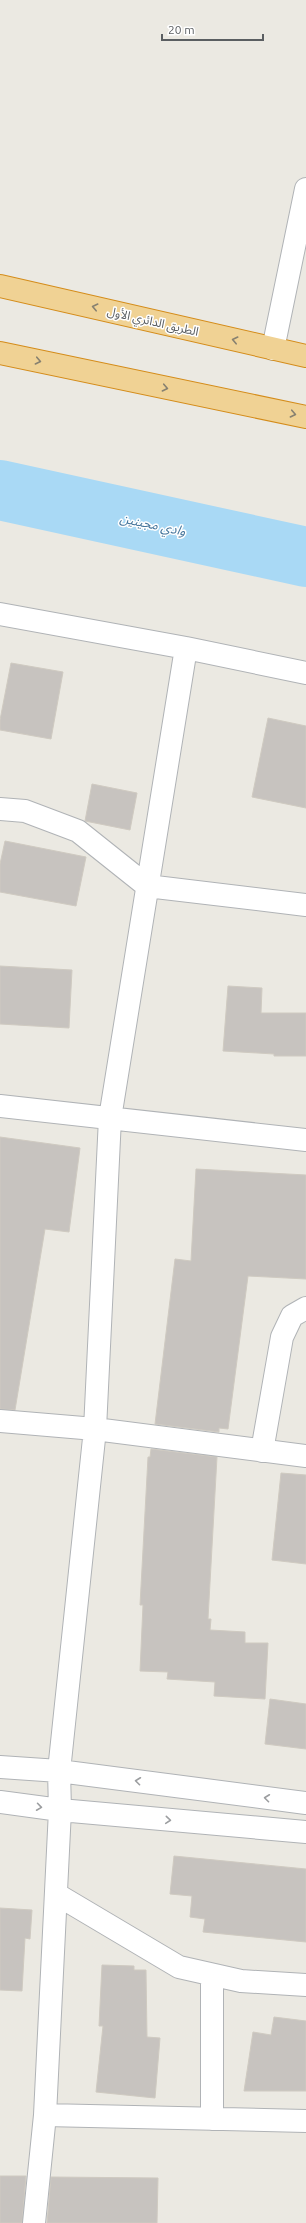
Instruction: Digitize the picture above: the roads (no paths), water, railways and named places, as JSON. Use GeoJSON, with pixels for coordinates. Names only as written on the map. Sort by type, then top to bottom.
{"type":"FeatureCollection","features":[{"type":"Feature","properties":{"kind":"highway","name":"الطريق الدائري الأول"},"geometry":{"type":"LineString","coordinates":[[0,286],[306,356]]}},
{"type":"Feature","properties":{"kind":"highway"},"geometry":{"type":"LineString","coordinates":[[0,353],[306,417]]}},
{"type":"Feature","properties":{"kind":"street"},"geometry":{"type":"LineString","coordinates":[[273,349],[306,189]]}},
{"type":"Feature","properties":{"kind":"street"},"geometry":{"type":"LineString","coordinates":[[0,614],[186,648],[306,673]]}},
{"type":"Feature","properties":{"kind":"street"},"geometry":{"type":"LineString","coordinates":[[34,2223],[45,2115],[60,1810],[59,1771],[95,1429],[110,1118],[186,648]]}},
{"type":"Feature","properties":{"kind":"street"},"geometry":{"type":"LineString","coordinates":[[0,809],[25,811],[78,831],[147,886],[306,905]]}},
{"type":"Feature","properties":{"kind":"street"},"geometry":{"type":"LineString","coordinates":[[0,1106],[306,1140]]}},
{"type":"Feature","properties":{"kind":"street"},"geometry":{"type":"LineString","coordinates":[[262,1450],[282,1337],[292,1316],[306,1308]]}},
{"type":"Feature","properties":{"kind":"street"},"geometry":{"type":"LineString","coordinates":[[0,1421],[95,1429],[306,1456]]}},
{"type":"Feature","properties":{"kind":"street"},"geometry":{"type":"LineString","coordinates":[[0,1767],[59,1771],[306,1803]]}},
{"type":"Feature","properties":{"kind":"street"},"geometry":{"type":"LineString","coordinates":[[0,1802],[60,1810],[306,1832]]}},
{"type":"Feature","properties":{"kind":"street"},"geometry":{"type":"LineString","coordinates":[[56,1894],[179,1967],[241,1981],[306,1985]]}},
{"type":"Feature","properties":{"kind":"street"},"geometry":{"type":"LineString","coordinates":[[212,1975],[212,2119]]}},
{"type":"Feature","properties":{"kind":"street"},"geometry":{"type":"LineString","coordinates":[[45,2115],[306,2121]]}},
{"type":"Feature","properties":{"kind":"waterway","name":"وادي مجينين"},"geometry":{"type":"LineString","coordinates":[[0,490],[306,557]]}}]}
